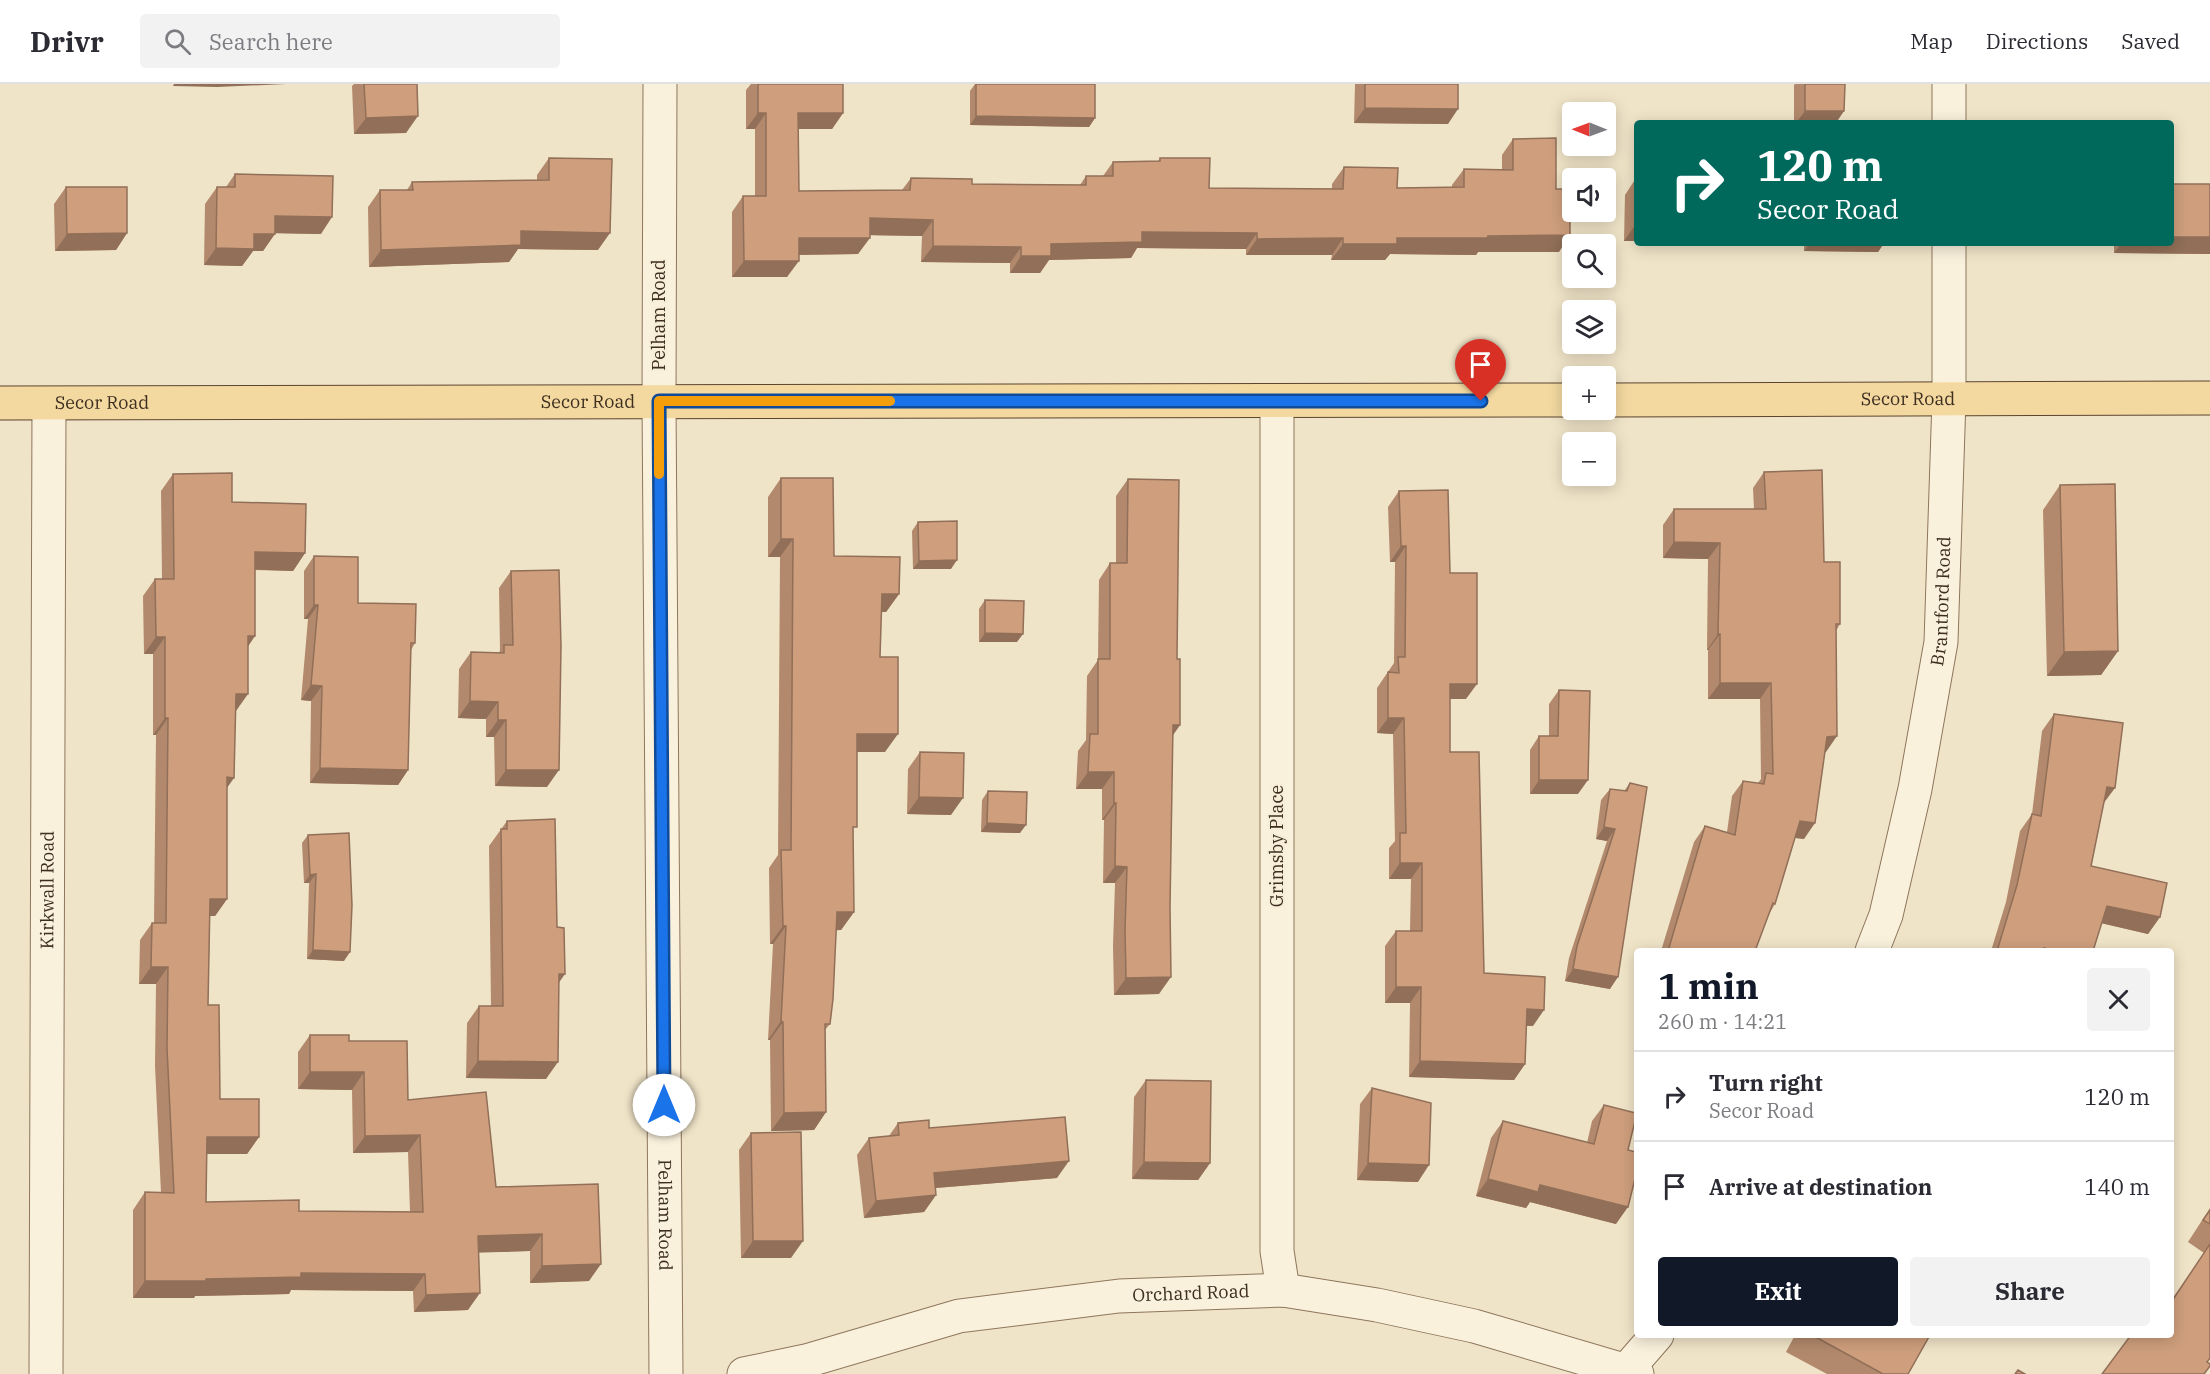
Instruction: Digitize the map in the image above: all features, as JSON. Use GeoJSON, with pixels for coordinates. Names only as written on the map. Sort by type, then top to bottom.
{"type":"FeatureCollection","features":[{"type":"Feature","properties":{"kind":"main road","name":"Secor Road"},"geometry":{"type":"LineString","coordinates":[[1616,400],[2210,398]]}},
{"type":"Feature","properties":{"kind":"main road","name":"Secor Road"},"geometry":{"type":"LineString","coordinates":[[0,404],[1562,400]]}},
{"type":"Feature","properties":{"kind":"street","name":"Pelham Road"},"geometry":{"type":"LineString","coordinates":[[660,84],[659,401],[666,1374]]}},
{"type":"Feature","properties":{"kind":"street"},"geometry":{"type":"LineString","coordinates":[[1949,84],[1949,120]]}},
{"type":"Feature","properties":{"kind":"street","name":"Brantford Road"},"geometry":{"type":"LineString","coordinates":[[1873,948],[1886,915],[1912,800],[1941,642],[1949,399],[1949,246]]}},
{"type":"Feature","properties":{"kind":"street","name":"Grimsby Place"},"geometry":{"type":"LineString","coordinates":[[1277,401],[1277,1251],[1283,1290]]}},
{"type":"Feature","properties":{"kind":"street","name":"Kirkwall Road"},"geometry":{"type":"LineString","coordinates":[[46,1374],[49,404]]}},
{"type":"Feature","properties":{"kind":"street","name":"Orchard Road"},"geometry":{"type":"LineString","coordinates":[[744,1374],[806,1360],[959,1317],[1119,1296],[1283,1290],[1377,1305],[1474,1326],[1629,1372]]}},
{"type":"Feature","properties":{"kind":"street"},"geometry":{"type":"LineString","coordinates":[[1629,1372],[1656,1338]]}},
{"type":"Feature","properties":{"kind":"building"},"geometry":{"type":"Polygon","coordinates":[[[364,84],[417,84],[418,116],[366,118],[364,84]]]}},
{"type":"Feature","properties":{"kind":"building"},"geometry":{"type":"Polygon","coordinates":[[[758,84],[843,84],[843,113],[798,113],[799,191],[910,190],[911,178],[972,179],[972,184],[1086,185],[1086,176],[1113,176],[1113,162],[1160,161],[1160,158],[1210,158],[1209,188],[1343,189],[1344,167],[1398,168],[1397,188],[1464,187],[1464,169],[1513,170],[1513,139],[1556,138],[1556,189],[1562,189],[1562,222],[1570,222],[1570,234],[1488,236],[1487,238],[1397,238],[1397,244],[1343,244],[1343,238],[1257,239],[1257,233],[1142,232],[1142,242],[1051,244],[1051,256],[1021,256],[1021,247],[933,246],[933,220],[870,218],[870,238],[799,238],[799,261],[744,261],[743,196],[766,196],[766,113],[758,113],[758,84]]]}},
{"type":"Feature","properties":{"kind":"building"},"geometry":{"type":"Polygon","coordinates":[[[976,84],[1095,84],[1095,118],[976,116],[976,84]]]}},
{"type":"Feature","properties":{"kind":"building"},"geometry":{"type":"Polygon","coordinates":[[[1365,84],[1458,84],[1458,109],[1365,108],[1365,84]]]}},
{"type":"Feature","properties":{"kind":"building"},"geometry":{"type":"Polygon","coordinates":[[[1805,84],[1845,84],[1844,111],[1805,111],[1805,84]]]}},
{"type":"Feature","properties":{"kind":"building"},"geometry":{"type":"Polygon","coordinates":[[[549,158],[612,159],[610,233],[521,231],[521,245],[381,250],[380,190],[413,190],[412,182],[549,180],[549,158]]]}},
{"type":"Feature","properties":{"kind":"building"},"geometry":{"type":"Polygon","coordinates":[[[235,174],[333,176],[332,217],[275,216],[275,234],[254,234],[254,249],[216,248],[217,187],[235,187],[235,174]]]}},
{"type":"Feature","properties":{"kind":"building"},"geometry":{"type":"Polygon","coordinates":[[[2174,184],[2210,184],[2210,237],[2174,237],[2174,184]]]}},
{"type":"Feature","properties":{"kind":"building"},"geometry":{"type":"Polygon","coordinates":[[[66,187],[127,187],[127,233],[67,234],[66,187]]]}},
{"type":"Feature","properties":{"kind":"building"},"geometry":{"type":"Polygon","coordinates":[[[1822,470],[1824,562],[1840,562],[1840,624],[1836,624],[1837,736],[1827,737],[1815,823],[1800,821],[1775,904],[1773,903],[1756,948],[1669,948],[1705,826],[1735,835],[1743,781],[1764,784],[1766,773],[1773,774],[1771,683],[1720,683],[1720,634],[1718,634],[1720,543],[1674,542],[1674,509],[1766,509],[1764,472],[1822,470]]]}},
{"type":"Feature","properties":{"kind":"building"},"geometry":{"type":"Polygon","coordinates":[[[232,473],[232,502],[306,504],[305,553],[255,552],[255,636],[248,636],[248,694],[236,694],[234,778],[227,777],[227,899],[210,899],[208,1005],[219,1005],[220,1099],[259,1099],[259,1137],[207,1137],[206,1202],[299,1200],[299,1211],[423,1212],[420,1135],[365,1136],[364,1072],[310,1072],[310,1035],[349,1035],[349,1041],[407,1041],[408,1100],[486,1092],[496,1187],[598,1184],[601,1264],[542,1266],[542,1234],[478,1236],[480,1293],[426,1295],[425,1274],[301,1273],[301,1277],[145,1281],[145,1192],[174,1193],[167,1048],[168,967],[151,967],[152,923],[166,923],[168,718],[165,718],[165,637],[156,637],[155,579],[174,579],[173,474],[232,473]]]}},
{"type":"Feature","properties":{"kind":"building"},"geometry":{"type":"Polygon","coordinates":[[[781,478],[833,478],[834,556],[900,557],[899,594],[882,594],[880,657],[898,657],[898,734],[857,734],[857,827],[853,827],[854,912],[837,912],[833,999],[830,1024],[825,1024],[826,1112],[784,1113],[783,1022],[781,1021],[786,926],[783,926],[781,850],[791,850],[793,539],[781,539],[781,478]]]}},
{"type":"Feature","properties":{"kind":"building"},"geometry":{"type":"Polygon","coordinates":[[[1128,479],[1179,480],[1177,659],[1180,659],[1180,725],[1173,725],[1171,977],[1126,978],[1127,867],[1115,866],[1114,772],[1088,772],[1090,734],[1098,734],[1098,659],[1110,659],[1110,563],[1127,563],[1128,479]]]}},
{"type":"Feature","properties":{"kind":"building"},"geometry":{"type":"Polygon","coordinates":[[[2115,484],[2118,651],[2064,652],[2060,485],[2115,484]]]}},
{"type":"Feature","properties":{"kind":"building"},"geometry":{"type":"Polygon","coordinates":[[[1448,490],[1450,573],[1477,573],[1477,684],[1450,684],[1450,752],[1479,752],[1484,973],[1545,977],[1544,1010],[1527,1009],[1525,1064],[1420,1061],[1421,987],[1396,987],[1396,931],[1422,931],[1422,863],[1400,863],[1400,833],[1406,833],[1404,718],[1388,718],[1388,672],[1399,673],[1398,657],[1405,657],[1406,546],[1401,546],[1399,491],[1448,490]]]}},
{"type":"Feature","properties":{"kind":"building"},"geometry":{"type":"Polygon","coordinates":[[[957,521],[957,560],[919,561],[918,522],[957,521]]]}},
{"type":"Feature","properties":{"kind":"building"},"geometry":{"type":"Polygon","coordinates":[[[314,556],[358,557],[358,603],[416,604],[415,643],[411,643],[408,770],[320,768],[322,686],[311,685],[318,605],[314,605],[314,556]]]}},
{"type":"Feature","properties":{"kind":"building"},"geometry":{"type":"Polygon","coordinates":[[[559,570],[561,646],[559,770],[506,770],[506,720],[498,720],[498,702],[470,701],[471,652],[504,653],[504,645],[513,645],[511,571],[559,570]]]}},
{"type":"Feature","properties":{"kind":"building"},"geometry":{"type":"Polygon","coordinates":[[[985,600],[1024,601],[1023,634],[985,633],[985,600]]]}},
{"type":"Feature","properties":{"kind":"building"},"geometry":{"type":"Polygon","coordinates":[[[1559,690],[1590,691],[1588,780],[1539,780],[1539,736],[1558,736],[1559,690]]]}},
{"type":"Feature","properties":{"kind":"building"},"geometry":{"type":"Polygon","coordinates":[[[2054,714],[2123,723],[2115,788],[2107,787],[2091,866],[2167,883],[2160,917],[2107,906],[2094,948],[1998,948],[2017,885],[2032,814],[2041,816],[2054,714]]]}},
{"type":"Feature","properties":{"kind":"building"},"geometry":{"type":"Polygon","coordinates":[[[920,752],[964,753],[963,798],[919,797],[920,752]]]}},
{"type":"Feature","properties":{"kind":"building"},"geometry":{"type":"Polygon","coordinates":[[[1630,783],[1647,787],[1618,977],[1573,969],[1577,946],[1615,829],[1604,827],[1610,789],[1627,791],[1630,783]]]}},
{"type":"Feature","properties":{"kind":"building"},"geometry":{"type":"Polygon","coordinates":[[[988,791],[1027,792],[1026,825],[987,823],[988,791]]]}},
{"type":"Feature","properties":{"kind":"building"},"geometry":{"type":"Polygon","coordinates":[[[555,819],[557,927],[564,928],[565,974],[559,974],[558,1062],[478,1061],[479,1006],[503,1006],[501,829],[507,829],[507,821],[555,819]]]}},
{"type":"Feature","properties":{"kind":"building"},"geometry":{"type":"Polygon","coordinates":[[[349,833],[352,905],[350,952],[313,950],[316,874],[310,875],[308,835],[349,833]]]}},
{"type":"Feature","properties":{"kind":"building"},"geometry":{"type":"Polygon","coordinates":[[[1146,1080],[1211,1081],[1210,1163],[1144,1162],[1146,1080]]]}},
{"type":"Feature","properties":{"kind":"building"},"geometry":{"type":"Polygon","coordinates":[[[1372,1088],[1431,1103],[1429,1165],[1368,1163],[1372,1088]]]}},
{"type":"Feature","properties":{"kind":"building"},"geometry":{"type":"Polygon","coordinates":[[[1604,1105],[1634,1112],[1634,1125],[1628,1150],[1634,1152],[1634,1183],[1628,1207],[1540,1185],[1538,1192],[1488,1179],[1503,1121],[1594,1144],[1604,1105]]]}},
{"type":"Feature","properties":{"kind":"building"},"geometry":{"type":"Polygon","coordinates":[[[1065,1117],[1069,1161],[934,1173],[936,1195],[876,1201],[869,1138],[899,1135],[898,1123],[929,1120],[929,1128],[1065,1117]]]}},
{"type":"Feature","properties":{"kind":"building"},"geometry":{"type":"Polygon","coordinates":[[[801,1132],[803,1241],[753,1241],[751,1133],[801,1132]]]}},
{"type":"Feature","properties":{"kind":"building"},"geometry":{"type":"Polygon","coordinates":[[[2210,1210],[2210,1224],[2203,1220],[2210,1210]]]}},
{"type":"Feature","properties":{"kind":"building"},"geometry":{"type":"Polygon","coordinates":[[[2210,1244],[2210,1358],[2207,1362],[2210,1366],[2204,1374],[2102,1374],[2129,1338],[2174,1338],[2174,1298],[2210,1244]]]}},
{"type":"Feature","properties":{"kind":"building"},"geometry":{"type":"Polygon","coordinates":[[[1817,1338],[1928,1338],[1908,1374],[1883,1374],[1817,1338]]]}},
{"type":"Feature","properties":{"kind":"slow traffic"},"geometry":{"type":"LineString","coordinates":[[659,474],[659,401],[890,401]]}},
{"type":"Feature","properties":{"kind":"route"},"geometry":{"type":"LineString","coordinates":[[664,1105],[659,401],[1481,401]]}}]}
